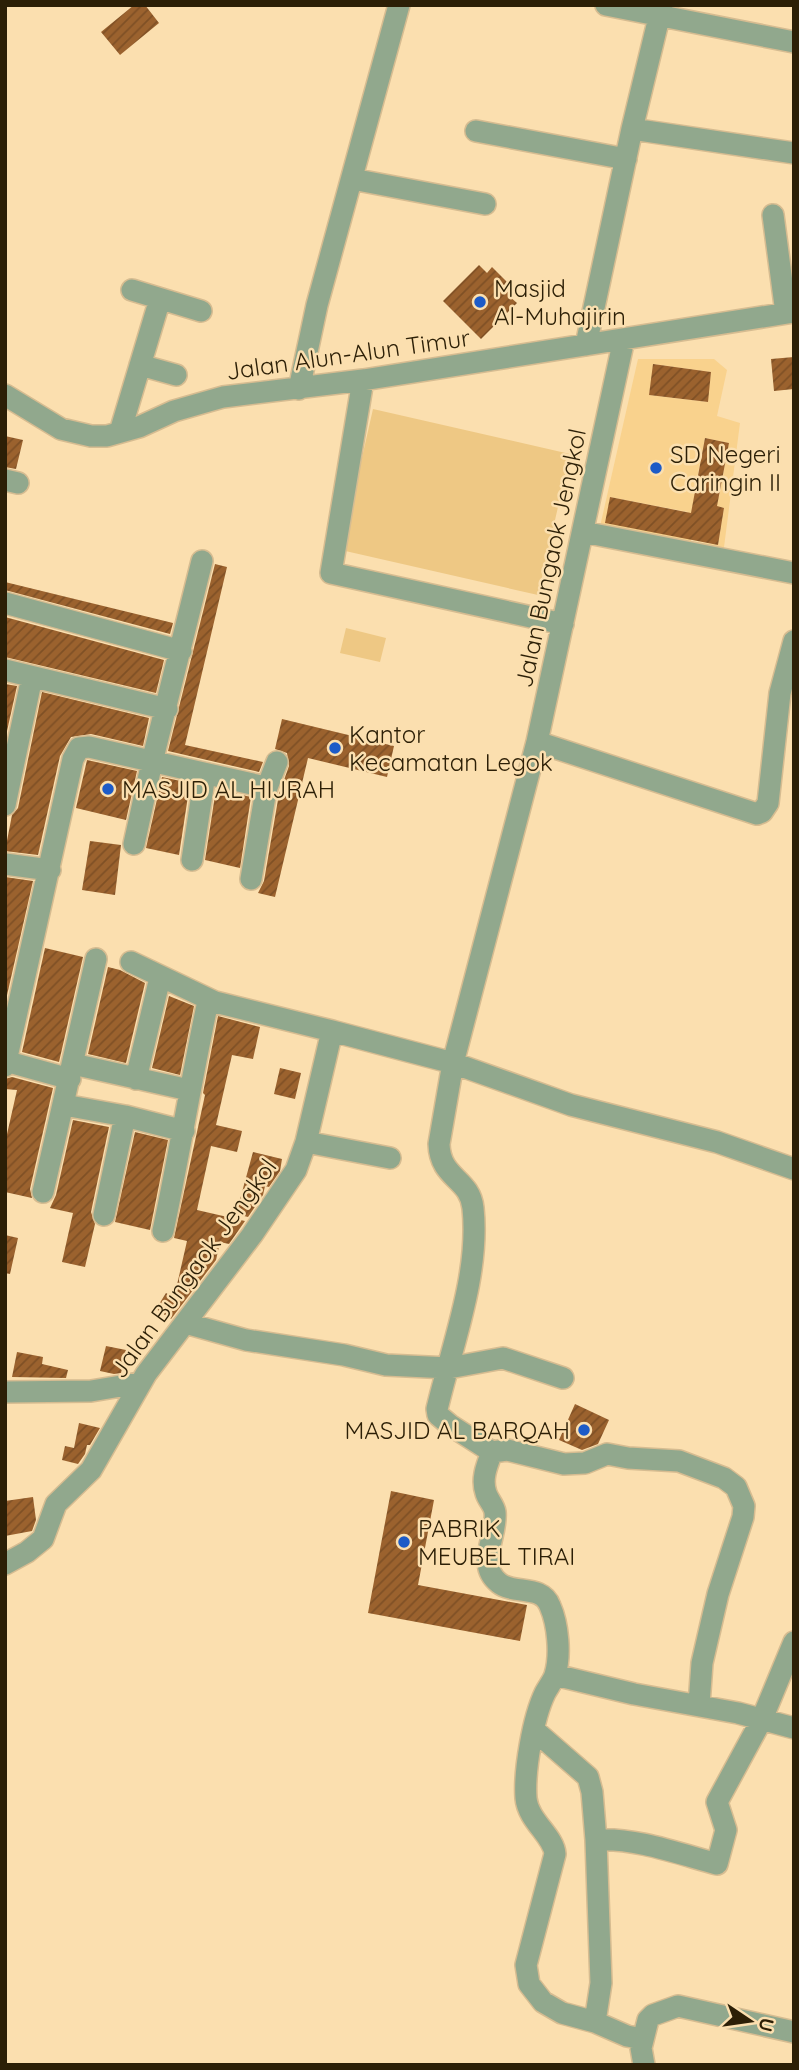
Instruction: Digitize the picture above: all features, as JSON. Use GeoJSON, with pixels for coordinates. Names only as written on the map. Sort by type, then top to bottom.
{"type":"FeatureCollection","features":[{"type":"Feature","properties":{"kind":"street"},"geometry":{"type":"LineString","coordinates":[[299,390],[317,305],[399,5]]}},
{"type":"Feature","properties":{"kind":"street"},"geometry":{"type":"LineString","coordinates":[[606,5],[661,10],[794,42]]}},
{"type":"Feature","properties":{"kind":"street"},"geometry":{"type":"LineString","coordinates":[[586,345],[632,129],[661,10]]}},
{"type":"Feature","properties":{"kind":"street"},"geometry":{"type":"LineString","coordinates":[[632,129],[794,153]]}},
{"type":"Feature","properties":{"kind":"street"},"geometry":{"type":"LineString","coordinates":[[476,131],[626,159]]}},
{"type":"Feature","properties":{"kind":"street"},"geometry":{"type":"LineString","coordinates":[[352,179],[485,204]]}},
{"type":"Feature","properties":{"kind":"street"},"geometry":{"type":"LineString","coordinates":[[773,215],[790,313]]}},
{"type":"Feature","properties":{"kind":"street"},"geometry":{"type":"LineString","coordinates":[[132,290],[201,311]]}},
{"type":"Feature","properties":{"kind":"street"},"geometry":{"type":"LineString","coordinates":[[120,432],[160,299]]}},
{"type":"Feature","properties":{"kind":"street","name":"Jalan Alun-Alun Timur"},"geometry":{"type":"LineString","coordinates":[[5,395],[61,429],[91,436],[107,436],[139,427],[174,411],[223,397],[299,390],[790,313]]}},
{"type":"Feature","properties":{"kind":"street","name":"Jalan Bungaok Jengkol"},"geometry":{"type":"LineString","coordinates":[[492,1452],[438,1415],[437,1409],[471,1270],[473,1224],[470,1196],[467,1189],[447,1171],[439,1155],[439,1144],[453,1063],[537,742],[624,339]]}},
{"type":"Feature","properties":{"kind":"street"},"geometry":{"type":"LineString","coordinates":[[140,365],[176,375]]}},
{"type":"Feature","properties":{"kind":"street"},"geometry":{"type":"LineString","coordinates":[[363,380],[331,573],[563,624]]}},
{"type":"Feature","properties":{"kind":"street"},"geometry":{"type":"LineString","coordinates":[[583,533],[794,573]]}},
{"type":"Feature","properties":{"kind":"street"},"geometry":{"type":"LineString","coordinates":[[134,844],[202,561]]}},
{"type":"Feature","properties":{"kind":"street"},"geometry":{"type":"LineString","coordinates":[[5,603],[181,651]]}},
{"type":"Feature","properties":{"kind":"street"},"geometry":{"type":"LineString","coordinates":[[537,742],[751,813],[761,812],[768,803],[780,693],[794,641]]}},
{"type":"Feature","properties":{"kind":"street"},"geometry":{"type":"LineString","coordinates":[[5,670],[167,709]]}},
{"type":"Feature","properties":{"kind":"street"},"geometry":{"type":"LineString","coordinates":[[5,805],[32,677]]}},
{"type":"Feature","properties":{"kind":"street"},"geometry":{"type":"LineString","coordinates":[[189,1090],[136,1079],[6,1063],[73,759],[79,748],[89,747],[261,786],[266,790]]}},
{"type":"Feature","properties":{"kind":"street"},"geometry":{"type":"LineString","coordinates":[[251,879],[266,790],[277,762]]}},
{"type":"Feature","properties":{"kind":"street"},"geometry":{"type":"LineString","coordinates":[[192,860],[205,774]]}},
{"type":"Feature","properties":{"kind":"street"},"geometry":{"type":"LineString","coordinates":[[5,864],[50,870]]}},
{"type":"Feature","properties":{"kind":"street"},"geometry":{"type":"LineString","coordinates":[[43,1192],[96,959]]}},
{"type":"Feature","properties":{"kind":"street"},"geometry":{"type":"LineString","coordinates":[[131,962],[215,1002],[453,1063],[571,1105],[717,1142],[794,1169]]}},
{"type":"Feature","properties":{"kind":"street"},"geometry":{"type":"LineString","coordinates":[[136,1079],[158,986]]}},
{"type":"Feature","properties":{"kind":"street"},"geometry":{"type":"LineString","coordinates":[[163,1231],[207,1006]]}},
{"type":"Feature","properties":{"kind":"street","name":"Jalan Bungaok Jengkol"},"geometry":{"type":"LineString","coordinates":[[5,1564],[43,1539],[56,1504],[85,1477],[97,1461],[139,1383],[252,1235],[296,1170],[306,1142],[332,1031]]}},
{"type":"Feature","properties":{"kind":"street"},"geometry":{"type":"LineString","coordinates":[[64,1105],[184,1130]]}},
{"type":"Feature","properties":{"kind":"street"},"geometry":{"type":"LineString","coordinates":[[104,1215],[125,1116]]}},
{"type":"Feature","properties":{"kind":"street"},"geometry":{"type":"LineString","coordinates":[[306,1142],[390,1158]]}},
{"type":"Feature","properties":{"kind":"street"},"geometry":{"type":"LineString","coordinates":[[185,1323],[246,1340],[344,1355],[386,1365],[449,1368],[503,1358],[564,1378]]}},
{"type":"Feature","properties":{"kind":"street"},"geometry":{"type":"LineString","coordinates":[[5,1392],[91,1391],[139,1383]]}},
{"type":"Feature","properties":{"kind":"street"},"geometry":{"type":"LineString","coordinates":[[643,2039],[562,2014],[543,2002],[529,1984],[527,1958],[555,1854],[554,1847],[534,1821],[526,1799],[534,1730],[544,1694],[555,1675],[556,1633],[549,1602],[534,1592],[499,1584],[489,1570],[488,1553],[495,1516],[484,1483],[492,1452],[507,1450],[565,1464],[585,1463],[607,1454],[679,1461],[724,1478],[736,1487],[744,1506],[743,1517],[718,1594],[702,1663],[699,1705]]}},
{"type":"Feature","properties":{"kind":"street"},"geometry":{"type":"LineString","coordinates":[[596,1840],[610,1839],[717,1864],[726,1830],[717,1802],[762,1719],[794,1642]]}},
{"type":"Feature","properties":{"kind":"street"},"geometry":{"type":"LineString","coordinates":[[555,1675],[794,1728]]}},
{"type":"Feature","properties":{"kind":"street"},"geometry":{"type":"LineString","coordinates":[[534,1730],[588,1777],[592,1792],[601,1983],[595,2022]]}},
{"type":"Feature","properties":{"kind":"street"},"geometry":{"type":"LineString","coordinates":[[644,2065],[641,2054],[648,2020],[653,2015],[678,2006],[794,2032]]}},
{"type":"Feature","properties":{"kind":"shaded area","name":"SD Negeri Caringin II"},"geometry":{"type":"Polygon","coordinates":[[[638,359],[714,359],[727,370],[717,416],[740,423],[723,555],[599,531],[638,359]],[[654,364],[649,395],[707,402],[711,372],[654,364]],[[705,438],[694,493],[719,497],[729,443],[705,438]],[[610,497],[606,523],[683,538],[688,512],[610,497]],[[697,503],[691,541],[718,545],[724,508],[697,503]]]}},
{"type":"Feature","properties":{"kind":"shaded area"},"geometry":{"type":"Polygon","coordinates":[[[373,409],[570,454],[538,595],[341,550],[373,409]]]}},
{"type":"Feature","properties":{"kind":"shaded area"},"geometry":{"type":"Polygon","coordinates":[[[346,628],[386,638],[380,662],[340,653],[346,628]]]}},
{"type":"Feature","properties":{"kind":"building"},"geometry":{"type":"Polygon","coordinates":[[[134,5],[145,5],[159,23],[120,55],[101,32],[134,5]]]}},
{"type":"Feature","properties":{"kind":"building","name":"Masjid Al-Muhajirin"},"geometry":{"type":"Polygon","coordinates":[[[479,265],[487,273],[492,267],[515,290],[509,296],[517,303],[481,339],[443,301],[479,265]]]}},
{"type":"Feature","properties":{"kind":"building"},"geometry":{"type":"Polygon","coordinates":[[[794,357],[794,389],[774,391],[771,359],[794,357]]]}},
{"type":"Feature","properties":{"kind":"building"},"geometry":{"type":"Polygon","coordinates":[[[653,364],[711,372],[708,402],[649,395],[653,364]]]}},
{"type":"Feature","properties":{"kind":"building"},"geometry":{"type":"Polygon","coordinates":[[[5,436],[23,440],[16,469],[5,467],[5,436]]]}},
{"type":"Feature","properties":{"kind":"building"},"geometry":{"type":"Polygon","coordinates":[[[705,438],[729,443],[717,506],[724,508],[718,545],[605,523],[610,497],[691,513],[705,438]]]}},
{"type":"Feature","properties":{"kind":"building"},"geometry":{"type":"Polygon","coordinates":[[[215,564],[227,567],[185,745],[263,762],[259,772],[168,751],[215,564]]]}},
{"type":"Feature","properties":{"kind":"building"},"geometry":{"type":"Polygon","coordinates":[[[5,582],[173,623],[170,634],[5,590],[5,582]]]}},
{"type":"Feature","properties":{"kind":"building"},"geometry":{"type":"Polygon","coordinates":[[[5,617],[164,660],[156,693],[5,657],[5,617]]]}},
{"type":"Feature","properties":{"kind":"building"},"geometry":{"type":"Polygon","coordinates":[[[5,684],[17,686],[5,740],[5,684]]]}},
{"type":"Feature","properties":{"kind":"building"},"geometry":{"type":"Polygon","coordinates":[[[42,692],[149,718],[143,746],[91,734],[71,737],[60,756],[38,855],[5,851],[12,815],[18,808],[42,692]]]}},
{"type":"Feature","properties":{"kind":"building"},"geometry":{"type":"Polygon","coordinates":[[[282,719],[394,746],[387,777],[308,758],[275,897],[258,893],[264,881],[279,794],[289,766],[287,753],[275,749],[282,719]]]}},
{"type":"Feature","properties":{"kind":"building","name":"MASJID AL HIJRAH"},"geometry":{"type":"Polygon","coordinates":[[[87,760],[137,771],[126,820],[76,808],[87,760]]]}},
{"type":"Feature","properties":{"kind":"building"},"geometry":{"type":"Polygon","coordinates":[[[162,777],[190,783],[179,855],[146,848],[162,777]]]}},
{"type":"Feature","properties":{"kind":"building"},"geometry":{"type":"Polygon","coordinates":[[[216,789],[251,797],[240,868],[205,860],[216,789]]]}},
{"type":"Feature","properties":{"kind":"building"},"geometry":{"type":"Polygon","coordinates":[[[90,841],[121,845],[115,895],[82,890],[90,841]]]}},
{"type":"Feature","properties":{"kind":"building"},"geometry":{"type":"Polygon","coordinates":[[[5,877],[33,881],[5,1004],[5,877]]]}},
{"type":"Feature","properties":{"kind":"building"},"geometry":{"type":"Polygon","coordinates":[[[45,948],[83,957],[59,1062],[22,1052],[45,948]]]}},
{"type":"Feature","properties":{"kind":"building"},"geometry":{"type":"Polygon","coordinates":[[[108,967],[145,983],[126,1063],[88,1054],[108,967]]]}},
{"type":"Feature","properties":{"kind":"building"},"geometry":{"type":"Polygon","coordinates":[[[169,996],[194,1006],[180,1075],[152,1068],[169,996]]]}},
{"type":"Feature","properties":{"kind":"building"},"geometry":{"type":"Polygon","coordinates":[[[218,1016],[260,1027],[253,1059],[232,1055],[216,1125],[242,1131],[237,1152],[211,1146],[197,1210],[245,1221],[229,1244],[220,1242],[216,1260],[171,1319],[156,1309],[166,1293],[174,1298],[187,1241],[174,1238],[205,1095],[203,1093],[218,1016]]]}},
{"type":"Feature","properties":{"kind":"building"},"geometry":{"type":"Polygon","coordinates":[[[280,1068],[301,1073],[295,1099],[274,1094],[280,1068]]]}},
{"type":"Feature","properties":{"kind":"building"},"geometry":{"type":"Polygon","coordinates":[[[12,1077],[53,1088],[30,1189],[32,1198],[5,1192],[5,1143],[17,1090],[5,1089],[5,1079],[12,1077]]]}},
{"type":"Feature","properties":{"kind":"building"},"geometry":{"type":"Polygon","coordinates":[[[73,1120],[109,1127],[91,1212],[95,1224],[85,1267],[62,1262],[73,1213],[50,1208],[56,1195],[73,1120]]]}},
{"type":"Feature","properties":{"kind":"building"},"geometry":{"type":"Polygon","coordinates":[[[135,1132],[168,1140],[150,1230],[115,1222],[135,1132]]]}},
{"type":"Feature","properties":{"kind":"building"},"geometry":{"type":"Polygon","coordinates":[[[253,1152],[282,1159],[280,1171],[269,1187],[265,1186],[263,1195],[248,1217],[236,1214],[253,1152]]]}},
{"type":"Feature","properties":{"kind":"building"},"geometry":{"type":"Polygon","coordinates":[[[5,1235],[18,1238],[10,1274],[5,1273],[5,1235]]]}},
{"type":"Feature","properties":{"kind":"building"},"geometry":{"type":"Polygon","coordinates":[[[106,1346],[126,1350],[121,1373],[100,1371],[106,1346]]]}},
{"type":"Feature","properties":{"kind":"building"},"geometry":{"type":"Polygon","coordinates":[[[17,1352],[43,1357],[42,1364],[68,1370],[66,1378],[12,1377],[17,1352]]]}},
{"type":"Feature","properties":{"kind":"building","name":"MASJID AL BARQAH"},"geometry":{"type":"Polygon","coordinates":[[[575,1404],[609,1420],[598,1444],[582,1450],[559,1440],[575,1404]]]}},
{"type":"Feature","properties":{"kind":"building"},"geometry":{"type":"Polygon","coordinates":[[[79,1423],[100,1428],[90,1445],[87,1445],[78,1464],[62,1460],[65,1446],[74,1448],[79,1423]]]}},
{"type":"Feature","properties":{"kind":"building","name":"PABRIK MEUBEL TIRAI"},"geometry":{"type":"Polygon","coordinates":[[[391,1491],[434,1500],[418,1585],[527,1605],[520,1641],[368,1613],[391,1491]]]}},
{"type":"Feature","properties":{"kind":"building"},"geometry":{"type":"Polygon","coordinates":[[[33,1497],[36,1520],[32,1531],[5,1536],[5,1501],[33,1497]]]}},
{"type":"Feature","properties":{"kind":"place","name":"Masjid Al-Muhajirin"},"geometry":{"type":"Point","coordinates":[480,302]}},
{"type":"Feature","properties":{"kind":"place","name":"SD Negeri Caringin II"},"geometry":{"type":"Point","coordinates":[656,468]}},
{"type":"Feature","properties":{"kind":"place","name":"Kantor Kecamatan Legok"},"geometry":{"type":"Point","coordinates":[335,748]}},
{"type":"Feature","properties":{"kind":"place","name":"MASJID AL HIJRAH"},"geometry":{"type":"Point","coordinates":[108,789]}},
{"type":"Feature","properties":{"kind":"place","name":"MASJID AL BARQAH"},"geometry":{"type":"Point","coordinates":[584,1430]}},
{"type":"Feature","properties":{"kind":"place","name":"PABRIK MEUBEL TIRAI"},"geometry":{"type":"Point","coordinates":[404,1542]}}]}
